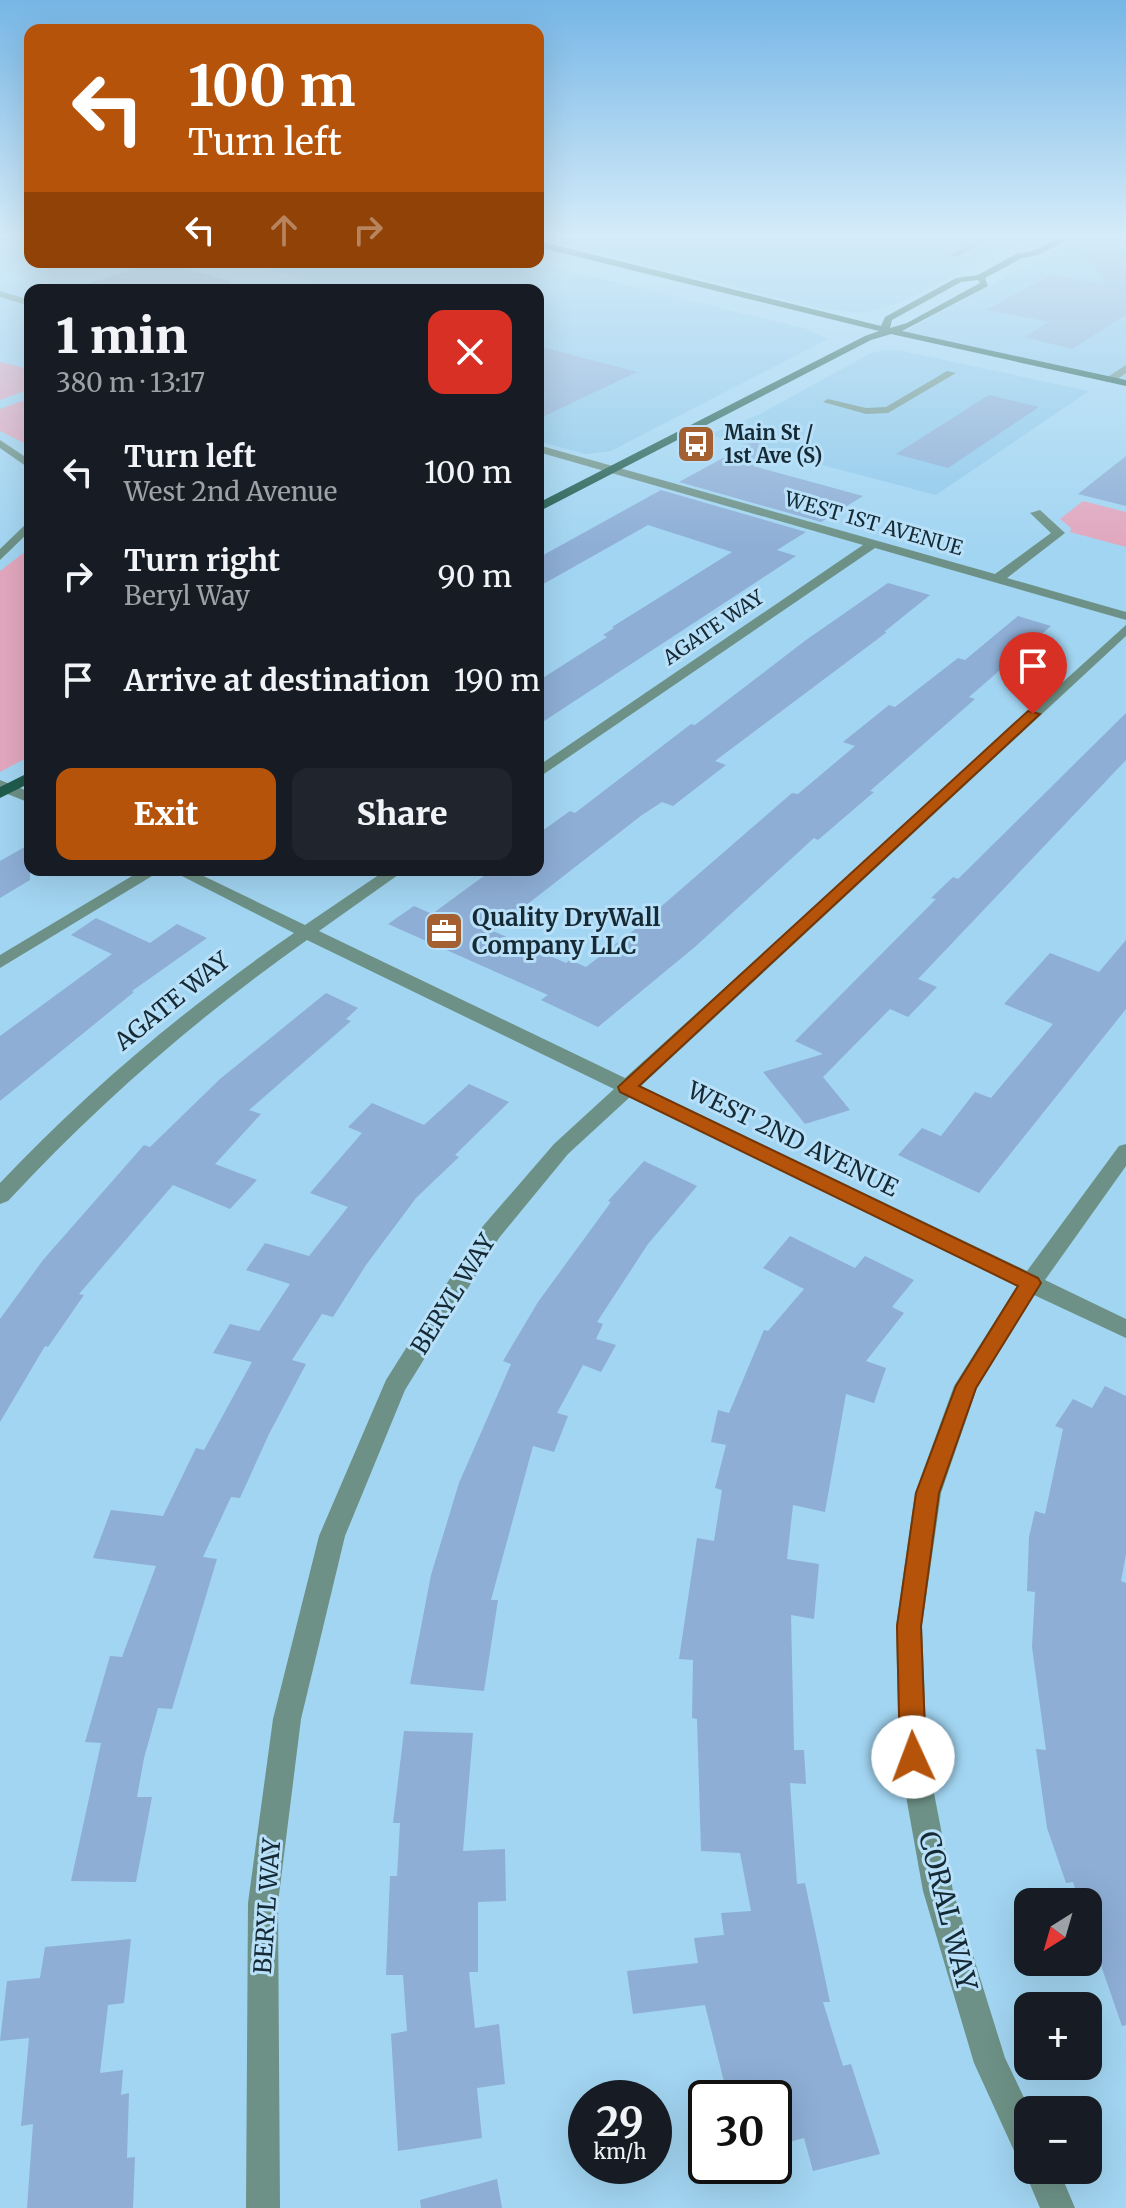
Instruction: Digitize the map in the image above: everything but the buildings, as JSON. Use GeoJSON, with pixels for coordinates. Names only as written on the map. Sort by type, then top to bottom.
{"type":"FeatureCollection","features":[{"type":"Feature","properties":{"kind":"main road"},"geometry":{"type":"LineString","coordinates":[[544,505],[862,341]]}},
{"type":"Feature","properties":{"kind":"main road"},"geometry":{"type":"LineString","coordinates":[[882,341],[1126,395]]}},
{"type":"Feature","properties":{"kind":"main road"},"geometry":{"type":"LineString","coordinates":[[935,341],[1126,383]]}},
{"type":"Feature","properties":{"kind":"main road"},"geometry":{"type":"LineString","coordinates":[[2,785],[24,779]]}},
{"type":"Feature","properties":{"kind":"street"},"geometry":{"type":"LineString","coordinates":[[1110,380],[1126,368]]}},
{"type":"Feature","properties":{"kind":"street"},"geometry":{"type":"LineString","coordinates":[[828,402],[866,411],[888,410],[951,373]]}},
{"type":"Feature","properties":{"kind":"street"},"geometry":{"type":"LineString","coordinates":[[0,443],[24,461]]}},
{"type":"Feature","properties":{"kind":"street","name":"WEST 1ST AVENUE"},"geometry":{"type":"LineString","coordinates":[[544,450],[1126,616]]}},
{"type":"Feature","properties":{"kind":"street"},"geometry":{"type":"LineString","coordinates":[[997,579],[1059,533],[1036,513]]}},
{"type":"Feature","properties":{"kind":"street"},"geometry":{"type":"LineString","coordinates":[[0,556],[24,530]]}},
{"type":"Feature","properties":{"kind":"street","name":"AGATE WAY"},"geometry":{"type":"LineString","coordinates":[[544,769],[873,544]]}},
{"type":"Feature","properties":{"kind":"street","name":"BERYL WAY"},"geometry":{"type":"LineString","coordinates":[[263,2208],[263,1903],[287,1719],[332,1536],[394,1387],[491,1232],[561,1149],[1126,629]]}},
{"type":"Feature","properties":{"kind":"street"},"geometry":{"type":"LineString","coordinates":[[2,785],[24,795]]}},
{"type":"Feature","properties":{"kind":"street"},"geometry":{"type":"LineString","coordinates":[[0,963],[144,876]]}},
{"type":"Feature","properties":{"kind":"street","name":"WEST 2ND AVENUE"},"geometry":{"type":"LineString","coordinates":[[190,876],[1126,1329]]}},
{"type":"Feature","properties":{"kind":"street","name":"AGATE WAY"},"geometry":{"type":"LineString","coordinates":[[0,1196],[47,1146],[167,1036],[306,932],[388,876]]}},
{"type":"Feature","properties":{"kind":"street","name":"CORAL WAY"},"geometry":{"type":"LineString","coordinates":[[1014,2114],[990,2063],[938,1891],[913,1757],[909,1626],[928,1493],[966,1386],[1030,1283],[1126,1151]]}},
{"type":"Feature","properties":{"kind":"street"},"geometry":{"type":"LineString","coordinates":[[1047,2184],[1058,2208]]}},
{"type":"Feature","properties":{"kind":"shaded area"},"geometry":{"type":"Polygon","coordinates":[[[544,341],[824,341],[611,451],[585,454],[544,443],[544,341]]]}},
{"type":"Feature","properties":{"kind":"shaded area"},"geometry":{"type":"Polygon","coordinates":[[[932,341],[1126,341],[1126,384],[932,341]]]}},
{"type":"Feature","properties":{"kind":"shaded area"},"geometry":{"type":"Polygon","coordinates":[[[886,350],[1089,391],[936,495],[708,435],[758,415],[871,353],[886,350]]]}},
{"type":"Feature","properties":{"kind":"shaded area"},"geometry":{"type":"Polygon","coordinates":[[[0,362],[24,368],[24,391],[0,400],[0,362]]]}},
{"type":"Feature","properties":{"kind":"shaded area"},"geometry":{"type":"Polygon","coordinates":[[[24,400],[24,443],[0,431],[0,409],[24,400]]]}},
{"type":"Feature","properties":{"kind":"shaded area"},"geometry":{"type":"Polygon","coordinates":[[[1083,501],[1126,512],[1126,547],[1070,532],[1071,528],[1060,519],[1083,501]]]}},
{"type":"Feature","properties":{"kind":"shaded area"},"geometry":{"type":"Polygon","coordinates":[[[24,553],[24,759],[0,772],[0,571],[24,553]]]}},
{"type":"Feature","properties":{"kind":"place","name":"Main St / 1st Ave (S)"},"geometry":{"type":"Point","coordinates":[696,444]}},
{"type":"Feature","properties":{"kind":"place","name":"Quality DryWall Company LLC"},"geometry":{"type":"Point","coordinates":[444,931]}},
{"type":"Feature","properties":{"kind":"route"},"geometry":{"type":"LineString","coordinates":[[913,1757],[909,1626],[928,1493],[966,1386],[1030,1283],[627,1087],[1033,714]]}}]}
